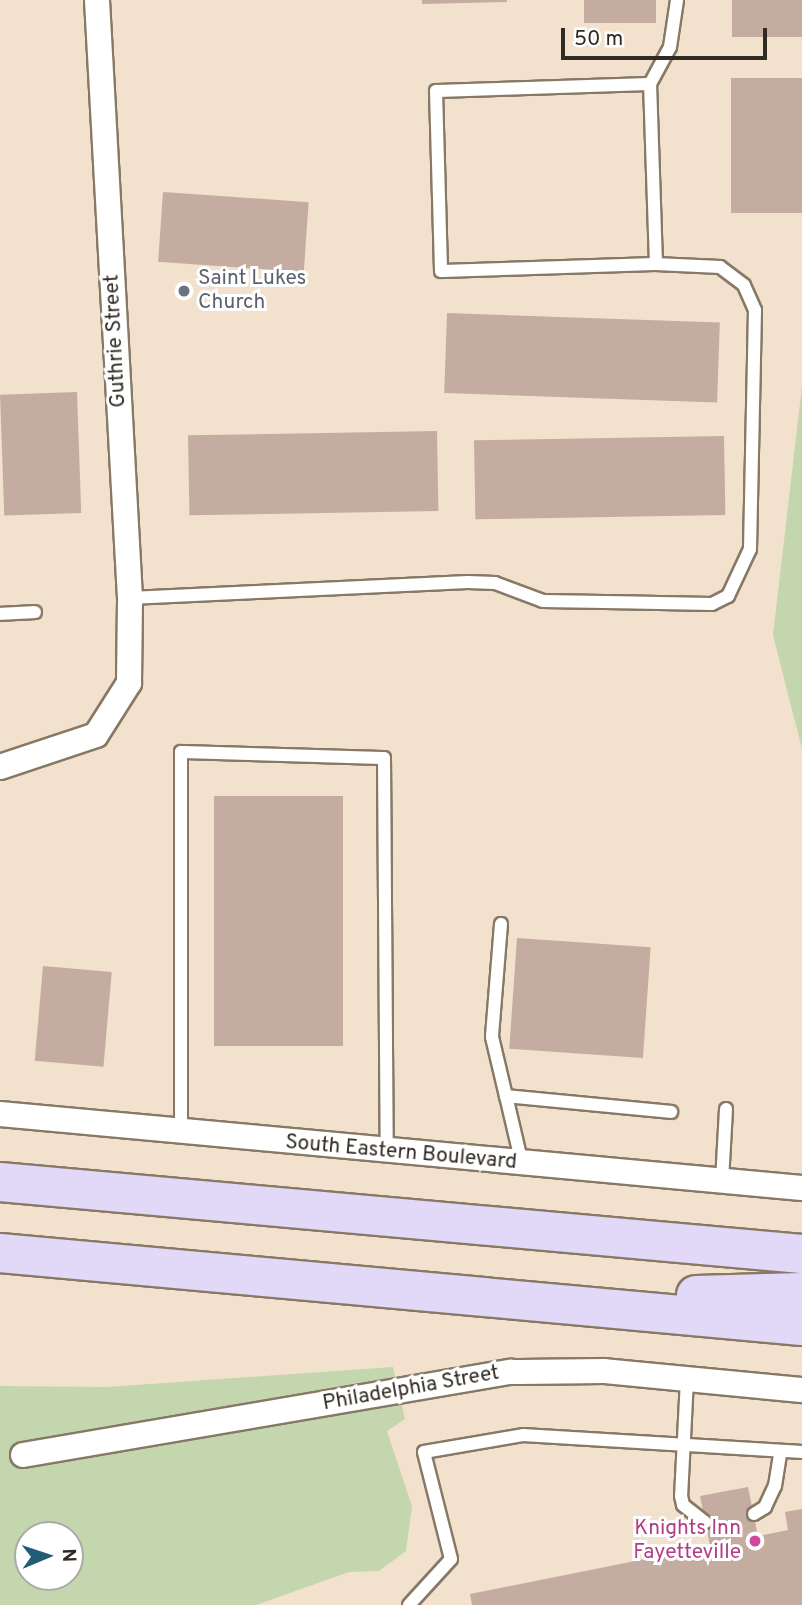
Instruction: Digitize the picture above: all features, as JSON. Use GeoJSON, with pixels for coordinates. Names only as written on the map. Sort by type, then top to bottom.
{"type":"FeatureCollection","features":[{"type":"Feature","properties":{"kind":"highway"},"geometry":{"type":"LineString","coordinates":[[0,1182],[802,1254]]}},
{"type":"Feature","properties":{"kind":"highway"},"geometry":{"type":"LineString","coordinates":[[0,1253],[802,1326]]}},
{"type":"Feature","properties":{"kind":"highway"},"geometry":{"type":"LineString","coordinates":[[526,1301],[802,1292]]}},
{"type":"Feature","properties":{"kind":"street","name":"Guthrie Street"},"geometry":{"type":"LineString","coordinates":[[0,767],[96,735],[129,683],[130,598],[97,0]]}},
{"type":"Feature","properties":{"kind":"street","name":"South Eastern Boulevard"},"geometry":{"type":"LineString","coordinates":[[0,1114],[387,1152],[802,1188]]}},
{"type":"Feature","properties":{"kind":"street","name":"Philadelphia Street"},"geometry":{"type":"LineString","coordinates":[[23,1455],[511,1372],[604,1371],[802,1390]]}},
{"type":"Feature","properties":{"kind":"lane"},"geometry":{"type":"LineString","coordinates":[[656,264],[650,84],[670,47],[677,0]]}},
{"type":"Feature","properties":{"kind":"lane"},"geometry":{"type":"LineString","coordinates":[[130,598],[468,582],[495,583],[543,601],[712,604],[728,596],[750,549],[755,310],[744,285],[720,267],[656,264],[441,271],[436,91],[650,84]]}},
{"type":"Feature","properties":{"kind":"lane"},"geometry":{"type":"LineString","coordinates":[[0,614],[35,612]]}},
{"type":"Feature","properties":{"kind":"lane"},"geometry":{"type":"LineString","coordinates":[[181,1132],[181,752],[384,758],[387,1152]]}},
{"type":"Feature","properties":{"kind":"lane"},"geometry":{"type":"LineString","coordinates":[[501,924],[492,1037],[522,1164]]}},
{"type":"Feature","properties":{"kind":"lane"},"geometry":{"type":"LineString","coordinates":[[506,1096],[671,1112]]}},
{"type":"Feature","properties":{"kind":"lane"},"geometry":{"type":"LineString","coordinates":[[722,1181],[726,1109]]}},
{"type":"Feature","properties":{"kind":"lane"},"geometry":{"type":"LineString","coordinates":[[687,1379],[680,1447],[683,1505],[705,1522]]}},
{"type":"Feature","properties":{"kind":"lane"},"geometry":{"type":"LineString","coordinates":[[409,1605],[451,1559],[424,1452],[523,1435],[780,1455],[802,1452]]}},
{"type":"Feature","properties":{"kind":"lane"},"geometry":{"type":"LineString","coordinates":[[754,1514],[765,1507],[775,1486],[780,1455]]}},
{"type":"Feature","properties":{"kind":"green space"},"geometry":{"type":"Polygon","coordinates":[[[802,386],[802,749],[773,635],[802,386]]]}},
{"type":"Feature","properties":{"kind":"green space"},"geometry":{"type":"Polygon","coordinates":[[[393,1367],[405,1419],[387,1431],[412,1506],[406,1551],[379,1571],[349,1572],[256,1605],[0,1605],[0,1386],[107,1387],[393,1367]]]}},
{"type":"Feature","properties":{"kind":"building"},"geometry":{"type":"Polygon","coordinates":[[[422,0],[507,0],[507,2],[422,4],[422,0]]]}},
{"type":"Feature","properties":{"kind":"building"},"geometry":{"type":"Polygon","coordinates":[[[584,0],[656,0],[656,23],[584,23],[584,0]]]}},
{"type":"Feature","properties":{"kind":"building"},"geometry":{"type":"Polygon","coordinates":[[[732,0],[802,0],[802,37],[732,37],[732,0]]]}},
{"type":"Feature","properties":{"kind":"building"},"geometry":{"type":"Polygon","coordinates":[[[731,78],[802,78],[802,213],[731,213],[731,78]]]}},
{"type":"Feature","properties":{"kind":"building"},"geometry":{"type":"Polygon","coordinates":[[[163,192],[309,202],[304,272],[158,262],[163,192]]]}},
{"type":"Feature","properties":{"kind":"building"},"geometry":{"type":"Polygon","coordinates":[[[447,313],[720,323],[717,402],[444,393],[447,313]]]}},
{"type":"Feature","properties":{"kind":"building"},"geometry":{"type":"Polygon","coordinates":[[[77,392],[81,513],[4,516],[0,395],[77,392]]]}},
{"type":"Feature","properties":{"kind":"building"},"geometry":{"type":"Polygon","coordinates":[[[437,431],[438,511],[189,515],[188,435],[437,431]]]}},
{"type":"Feature","properties":{"kind":"building"},"geometry":{"type":"Polygon","coordinates":[[[724,436],[725,515],[475,519],[474,440],[724,436]]]}},
{"type":"Feature","properties":{"kind":"building"},"geometry":{"type":"Polygon","coordinates":[[[214,796],[343,796],[343,1046],[214,1046],[214,796]]]}},
{"type":"Feature","properties":{"kind":"building"},"geometry":{"type":"Polygon","coordinates":[[[517,938],[651,947],[643,1058],[509,1049],[517,938]]]}},
{"type":"Feature","properties":{"kind":"building"},"geometry":{"type":"Polygon","coordinates":[[[43,966],[112,972],[103,1067],[35,1061],[43,966]]]}},
{"type":"Feature","properties":{"kind":"building","name":"Knights Inn Fayetteville"},"geometry":{"type":"Polygon","coordinates":[[[748,1487],[758,1536],[788,1530],[785,1512],[802,1509],[802,1605],[472,1605],[470,1594],[710,1546],[700,1496],[748,1487]]]}},
{"type":"Feature","properties":{"kind":"place","name":"Saint Lukes Church"},"geometry":{"type":"Point","coordinates":[184,291]}},
{"type":"Feature","properties":{"kind":"place","name":"Knights Inn Fayetteville"},"geometry":{"type":"Point","coordinates":[755,1541]}}]}
